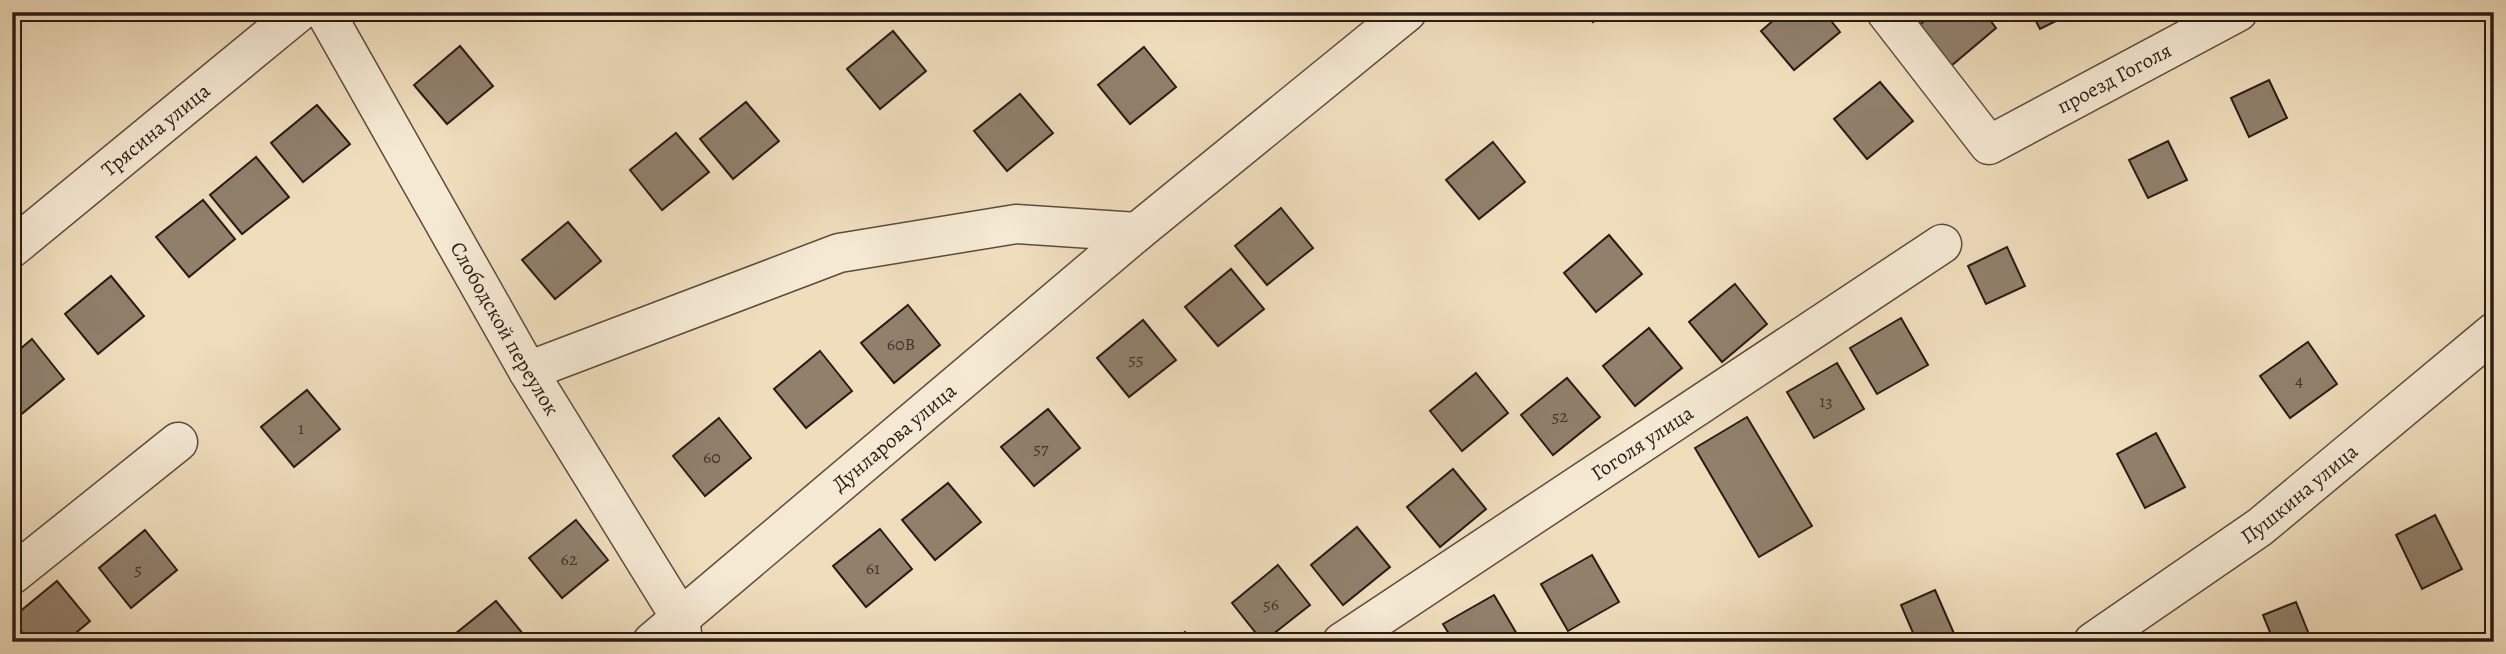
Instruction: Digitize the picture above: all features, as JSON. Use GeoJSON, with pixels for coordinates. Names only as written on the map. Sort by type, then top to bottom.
{"type":"FeatureCollection","features":[{"type":"Feature","properties":{"kind":"street","name":"Трясина улица"},"geometry":{"type":"LineString","coordinates":[[12,248],[299,12]]}},
{"type":"Feature","properties":{"kind":"street","name":"Слободской переулок"},"geometry":{"type":"LineString","coordinates":[[325,12],[528,371],[682,629]]}},
{"type":"Feature","properties":{"kind":"street","name":"Дунларова улица"},"geometry":{"type":"LineString","coordinates":[[652,642],[682,629],[1137,232],[1407,12]]}},
{"type":"Feature","properties":{"kind":"street","name":"проезд Гоголя"},"geometry":{"type":"LineString","coordinates":[[1886,12],[1989,145],[2238,12]]}},
{"type":"Feature","properties":{"kind":"street"},"geometry":{"type":"LineString","coordinates":[[528,371],[839,253],[1016,224],[1137,232]]}},
{"type":"Feature","properties":{"kind":"street","name":"Гоголя улица"},"geometry":{"type":"LineString","coordinates":[[1342,642],[1942,244]]}},
{"type":"Feature","properties":{"kind":"street","name":"Пушкина улица"},"geometry":{"type":"LineString","coordinates":[[2093,642],[2260,527],[2494,332]]}},
{"type":"Feature","properties":{"kind":"street"},"geometry":{"type":"LineString","coordinates":[[12,575],[178,442]]}},
{"type":"Feature","properties":{"kind":"building"},"geometry":{"type":"Polygon","coordinates":[[[1585,12],[1605,12],[1593,22],[1585,12]]]}},
{"type":"Feature","properties":{"kind":"building"},"geometry":{"type":"Polygon","coordinates":[[[1783,12],[1824,12],[1840,32],[1794,70],[1761,31],[1783,12]]]}},
{"type":"Feature","properties":{"kind":"building"},"geometry":{"type":"Polygon","coordinates":[[[1935,12],[1984,12],[1996,28],[1951,66],[1918,26],[1935,12]]]}},
{"type":"Feature","properties":{"kind":"building"},"geometry":{"type":"Polygon","coordinates":[[[2031,12],[2074,12],[2040,29],[2031,12]]]}},
{"type":"Feature","properties":{"kind":"building"},"geometry":{"type":"Polygon","coordinates":[[[893,31],[926,71],[880,109],[847,69],[893,31]]]}},
{"type":"Feature","properties":{"kind":"building"},"geometry":{"type":"Polygon","coordinates":[[[460,46],[493,86],[447,124],[414,85],[460,46]]]}},
{"type":"Feature","properties":{"kind":"building"},"geometry":{"type":"Polygon","coordinates":[[[1144,47],[1176,87],[1130,124],[1098,85],[1144,47]]]}},
{"type":"Feature","properties":{"kind":"building"},"geometry":{"type":"Polygon","coordinates":[[[2269,80],[2287,118],[2249,137],[2231,98],[2269,80]]]}},
{"type":"Feature","properties":{"kind":"building"},"geometry":{"type":"Polygon","coordinates":[[[1880,82],[1913,121],[1867,159],[1834,119],[1880,82]]]}},
{"type":"Feature","properties":{"kind":"building"},"geometry":{"type":"Polygon","coordinates":[[[1020,94],[1053,133],[1007,171],[974,131],[1020,94]]]}},
{"type":"Feature","properties":{"kind":"building"},"geometry":{"type":"Polygon","coordinates":[[[746,102],[779,141],[733,179],[700,139],[746,102]]]}},
{"type":"Feature","properties":{"kind":"building"},"geometry":{"type":"Polygon","coordinates":[[[317,105],[350,144],[303,182],[271,143],[317,105]]]}},
{"type":"Feature","properties":{"kind":"building"},"geometry":{"type":"Polygon","coordinates":[[[676,133],[709,172],[662,210],[630,170],[676,133]]]}},
{"type":"Feature","properties":{"kind":"building"},"geometry":{"type":"Polygon","coordinates":[[[2168,141],[2187,180],[2148,198],[2129,160],[2168,141]]]}},
{"type":"Feature","properties":{"kind":"building"},"geometry":{"type":"Polygon","coordinates":[[[1493,142],[1525,182],[1479,219],[1446,180],[1493,142]]]}},
{"type":"Feature","properties":{"kind":"building"},"geometry":{"type":"Polygon","coordinates":[[[256,157],[289,197],[242,234],[210,195],[256,157]]]}},
{"type":"Feature","properties":{"kind":"building"},"geometry":{"type":"Polygon","coordinates":[[[203,200],[235,239],[189,277],[156,237],[203,200]]]}},
{"type":"Feature","properties":{"kind":"building"},"geometry":{"type":"Polygon","coordinates":[[[1281,208],[1313,248],[1267,285],[1235,246],[1281,208]]]}},
{"type":"Feature","properties":{"kind":"building"},"geometry":{"type":"Polygon","coordinates":[[[568,222],[601,261],[555,299],[522,260],[568,222]]]}},
{"type":"Feature","properties":{"kind":"building"},"geometry":{"type":"Polygon","coordinates":[[[1609,235],[1642,274],[1596,312],[1564,273],[1609,235]]]}},
{"type":"Feature","properties":{"kind":"building"},"geometry":{"type":"Polygon","coordinates":[[[2007,247],[2025,286],[1986,304],[1968,266],[2007,247]]]}},
{"type":"Feature","properties":{"kind":"building"},"geometry":{"type":"Polygon","coordinates":[[[1231,269],[1264,309],[1218,346],[1185,307],[1231,269]]]}},
{"type":"Feature","properties":{"kind":"building"},"geometry":{"type":"Polygon","coordinates":[[[111,276],[144,316],[98,354],[65,314],[111,276]]]}},
{"type":"Feature","properties":{"kind":"building"},"geometry":{"type":"Polygon","coordinates":[[[1735,284],[1767,324],[1722,362],[1689,322],[1735,284]]]}},
{"type":"Feature","properties":{"kind":"building"},"geometry":{"type":"Polygon","coordinates":[[[908,305],[940,345],[894,383],[861,343],[908,305]]]}},
{"type":"Feature","properties":{"kind":"building"},"geometry":{"type":"Polygon","coordinates":[[[1901,318],[1928,365],[1877,394],[1850,348],[1901,318]]]}},
{"type":"Feature","properties":{"kind":"building"},"geometry":{"type":"Polygon","coordinates":[[[1143,320],[1176,360],[1129,397],[1097,358],[1143,320]]]}},
{"type":"Feature","properties":{"kind":"building"},"geometry":{"type":"Polygon","coordinates":[[[1649,328],[1682,368],[1635,406],[1603,366],[1649,328]]]}},
{"type":"Feature","properties":{"kind":"building"},"geometry":{"type":"Polygon","coordinates":[[[32,339],[64,379],[18,417],[12,409],[12,356],[32,339]]]}},
{"type":"Feature","properties":{"kind":"building"},"geometry":{"type":"Polygon","coordinates":[[[2308,342],[2337,384],[2290,418],[2260,376],[2308,342]]]}},
{"type":"Feature","properties":{"kind":"building"},"geometry":{"type":"Polygon","coordinates":[[[820,351],[852,391],[806,428],[774,389],[820,351]]]}},
{"type":"Feature","properties":{"kind":"building"},"geometry":{"type":"Polygon","coordinates":[[[1837,363],[1864,409],[1814,438],[1787,392],[1837,363]]]}},
{"type":"Feature","properties":{"kind":"building"},"geometry":{"type":"Polygon","coordinates":[[[1476,373],[1508,413],[1462,451],[1430,411],[1476,373]]]}},
{"type":"Feature","properties":{"kind":"building"},"geometry":{"type":"Polygon","coordinates":[[[1567,378],[1600,417],[1553,455],[1521,415],[1567,378]]]}},
{"type":"Feature","properties":{"kind":"building"},"geometry":{"type":"Polygon","coordinates":[[[307,390],[340,429],[294,467],[261,427],[307,390]]]}},
{"type":"Feature","properties":{"kind":"building"},"geometry":{"type":"Polygon","coordinates":[[[1048,409],[1080,448],[1034,486],[1001,447],[1048,409]]]}},
{"type":"Feature","properties":{"kind":"building"},"geometry":{"type":"Polygon","coordinates":[[[1747,417],[1812,526],[1759,557],[1695,448],[1747,417]]]}},
{"type":"Feature","properties":{"kind":"building"},"geometry":{"type":"Polygon","coordinates":[[[719,418],[751,458],[705,496],[673,456],[719,418]]]}},
{"type":"Feature","properties":{"kind":"building"},"geometry":{"type":"Polygon","coordinates":[[[2156,433],[2185,487],[2145,508],[2117,454],[2156,433]]]}},
{"type":"Feature","properties":{"kind":"building"},"geometry":{"type":"Polygon","coordinates":[[[1453,469],[1486,509],[1440,547],[1407,507],[1453,469]]]}},
{"type":"Feature","properties":{"kind":"building"},"geometry":{"type":"Polygon","coordinates":[[[948,483],[981,522],[935,560],[902,520],[948,483]]]}},
{"type":"Feature","properties":{"kind":"building"},"geometry":{"type":"Polygon","coordinates":[[[2435,515],[2462,569],[2422,589],[2396,535],[2435,515]]]}},
{"type":"Feature","properties":{"kind":"building"},"geometry":{"type":"Polygon","coordinates":[[[576,520],[608,560],[562,598],[529,558],[576,520]]]}},
{"type":"Feature","properties":{"kind":"building"},"geometry":{"type":"Polygon","coordinates":[[[1357,527],[1390,567],[1343,605],[1311,565],[1357,527]]]}},
{"type":"Feature","properties":{"kind":"building"},"geometry":{"type":"Polygon","coordinates":[[[880,529],[912,569],[866,607],[833,566],[880,529]]]}},
{"type":"Feature","properties":{"kind":"building"},"geometry":{"type":"Polygon","coordinates":[[[145,530],[177,570],[131,608],[99,568],[145,530]]]}},
{"type":"Feature","properties":{"kind":"building"},"geometry":{"type":"Polygon","coordinates":[[[1592,555],[1619,602],[1568,631],[1541,584],[1592,555]]]}},
{"type":"Feature","properties":{"kind":"building"},"geometry":{"type":"Polygon","coordinates":[[[1278,565],[1310,605],[1263,642],[1232,603],[1278,565]]]}},
{"type":"Feature","properties":{"kind":"building"},"geometry":{"type":"Polygon","coordinates":[[[57,581],[90,621],[65,642],[29,642],[12,618],[57,581]]]}},
{"type":"Feature","properties":{"kind":"building"},"geometry":{"type":"Polygon","coordinates":[[[1935,590],[1956,638],[1947,642],[1917,642],[1901,605],[1935,590]]]}},
{"type":"Feature","properties":{"kind":"building"},"geometry":{"type":"Polygon","coordinates":[[[1494,595],[1521,641],[1454,642],[1443,624],[1494,595]]]}},
{"type":"Feature","properties":{"kind":"building"},"geometry":{"type":"Polygon","coordinates":[[[496,601],[528,640],[453,642],[450,638],[496,601]]]}},
{"type":"Feature","properties":{"kind":"building"},"geometry":{"type":"Polygon","coordinates":[[[2296,602],[2312,642],[2274,642],[2263,615],[2296,602]]]}},
{"type":"Feature","properties":{"kind":"building"},"geometry":{"type":"Polygon","coordinates":[[[1185,632],[1193,642],[1173,642],[1185,632]]]}}]}
